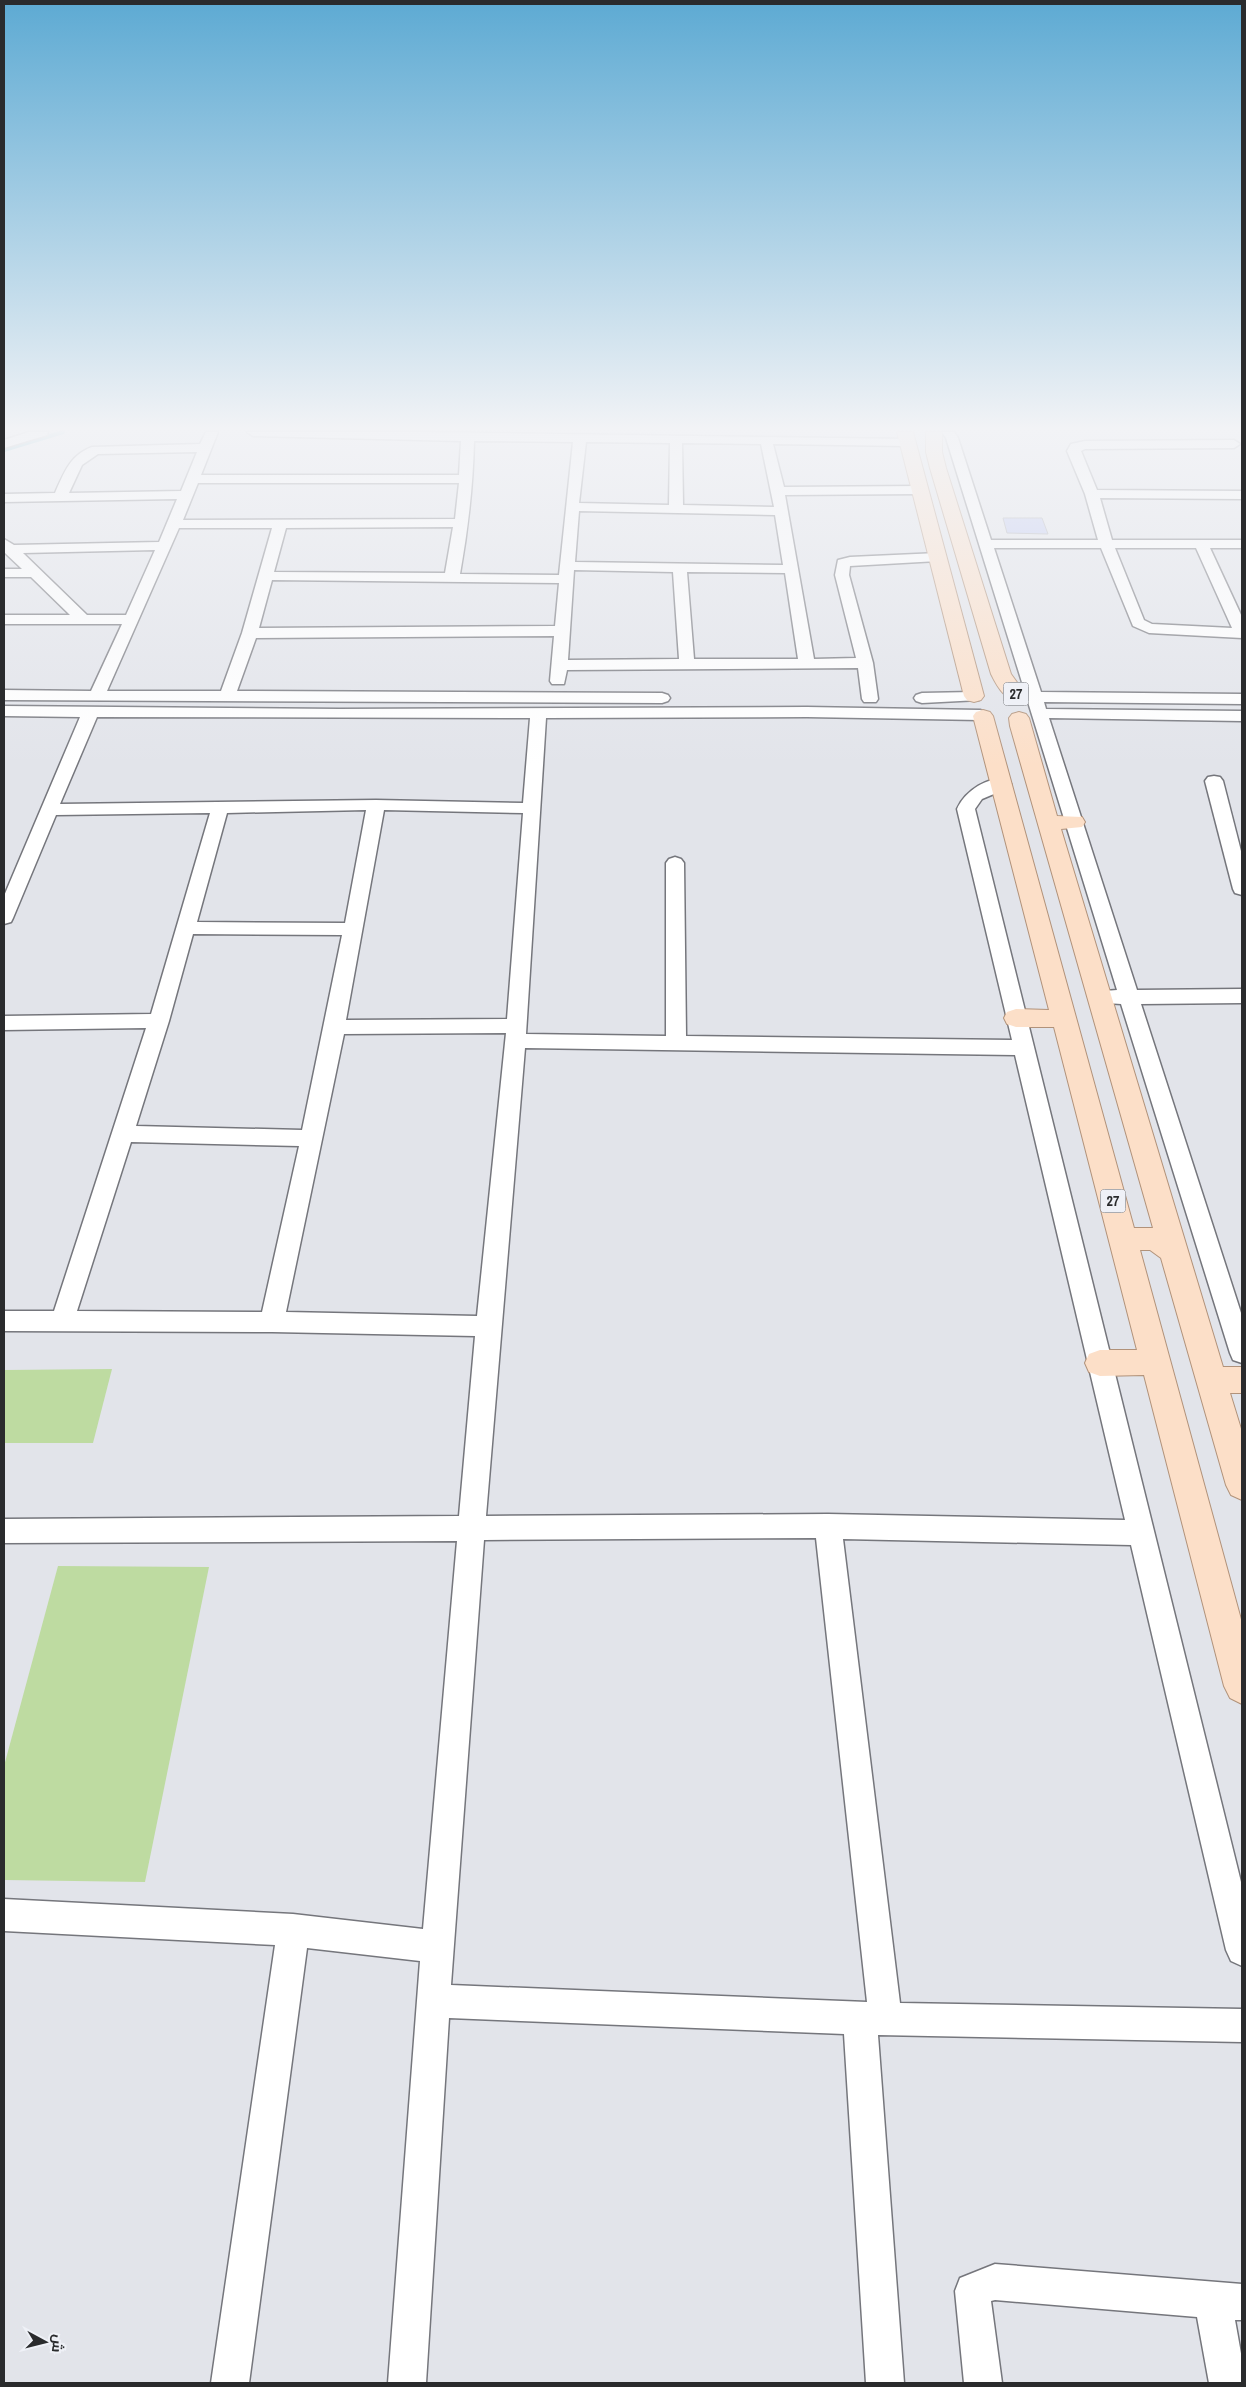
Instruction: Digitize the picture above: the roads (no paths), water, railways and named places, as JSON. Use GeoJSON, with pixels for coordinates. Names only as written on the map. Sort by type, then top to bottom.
{"type":"FeatureCollection","features":[{"type":"Feature","properties":{"kind":"main road","name":"27"},"geometry":{"type":"LineString","coordinates":[[934,543],[978,706],[1002,784],[1242,1686]]}},
{"type":"Feature","properties":{"kind":"main road","name":"27"},"geometry":{"type":"LineString","coordinates":[[961,543],[1001,674],[1006,684],[1025,706]]}},
{"type":"Feature","properties":{"kind":"main road","name":"27"},"geometry":{"type":"LineString","coordinates":[[978,706],[993,690],[1025,706]]}},
{"type":"Feature","properties":{"kind":"main road","name":"27"},"geometry":{"type":"LineString","coordinates":[[978,706],[1006,721],[1025,706]]}},
{"type":"Feature","properties":{"kind":"main road","name":"27"},"geometry":{"type":"LineString","coordinates":[[1025,706],[1020,726],[1242,1485]]}},
{"type":"Feature","properties":{"kind":"main road"},"geometry":{"type":"LineString","coordinates":[[1048,823],[1074,822]]}},
{"type":"Feature","properties":{"kind":"main road"},"geometry":{"type":"LineString","coordinates":[[1016,1018],[1065,1019]]}},
{"type":"Feature","properties":{"kind":"main road"},"geometry":{"type":"LineString","coordinates":[[1113,1199],[1125,1214],[1135,1218],[1145,1219],[1161,1209]]}},
{"type":"Feature","properties":{"kind":"main road"},"geometry":{"type":"LineString","coordinates":[[1124,1244],[1135,1238],[1145,1237],[1156,1239],[1174,1252]]}},
{"type":"Feature","properties":{"kind":"main road"},"geometry":{"type":"LineString","coordinates":[[1100,1363],[1156,1362]]}},
{"type":"Feature","properties":{"kind":"main road"},"geometry":{"type":"LineString","coordinates":[[1211,1380],[1242,1380]]}},
{"type":"Feature","properties":{"kind":"street"},"geometry":{"type":"LineString","coordinates":[[227,696],[250,633],[275,543]]}},
{"type":"Feature","properties":{"kind":"street"},"geometry":{"type":"LineString","coordinates":[[452,577],[458,543]]}},
{"type":"Feature","properties":{"kind":"street"},"geometry":{"type":"LineString","coordinates":[[407,2383],[437,1947],[488,1326],[516,1034],[531,808],[547,705],[559,665],[569,543]]}},
{"type":"Feature","properties":{"kind":"street"},"geometry":{"type":"LineString","coordinates":[[787,543],[807,664]]}},
{"type":"Feature","properties":{"kind":"street"},"geometry":{"type":"LineString","coordinates":[[1242,544],[986,544],[1025,706],[1074,822],[1242,1353]]}},
{"type":"Feature","properties":{"kind":"street"},"geometry":{"type":"LineString","coordinates":[[1106,544],[1138,623],[1142,626],[1242,633],[1201,544]]}},
{"type":"Feature","properties":{"kind":"street"},"geometry":{"type":"LineString","coordinates":[[5,910],[164,546],[6,546]]}},
{"type":"Feature","properties":{"kind":"street"},"geometry":{"type":"LineString","coordinates":[[6,546],[84,620]]}},
{"type":"Feature","properties":{"kind":"street"},"geometry":{"type":"LineString","coordinates":[[870,699],[865,663],[842,575],[843,564],[850,561],[938,557]]}},
{"type":"Feature","properties":{"kind":"street"},"geometry":{"type":"LineString","coordinates":[[266,576],[452,577],[680,568],[791,569]]}},
{"type":"Feature","properties":{"kind":"street"},"geometry":{"type":"LineString","coordinates":[[680,568],[687,664]]}},
{"type":"Feature","properties":{"kind":"street"},"geometry":{"type":"LineString","coordinates":[[4,573],[32,572]]}},
{"type":"Feature","properties":{"kind":"street"},"geometry":{"type":"LineString","coordinates":[[4,620],[132,619]]}},
{"type":"Feature","properties":{"kind":"street"},"geometry":{"type":"LineString","coordinates":[[250,633],[562,631]]}},
{"type":"Feature","properties":{"kind":"street"},"geometry":{"type":"LineString","coordinates":[[559,665],[865,663]]}},
{"type":"Feature","properties":{"kind":"street"},"geometry":{"type":"LineString","coordinates":[[4,695],[94,703],[339,714],[396,714],[547,705],[806,706],[870,699],[978,706]]}},
{"type":"Feature","properties":{"kind":"street"},"geometry":{"type":"LineString","coordinates":[[4,711],[94,703],[227,696],[399,696],[547,705],[978,706]]}},
{"type":"Feature","properties":{"kind":"street"},"geometry":{"type":"LineString","coordinates":[[339,714],[350,708],[352,704],[342,696]]}},
{"type":"Feature","properties":{"kind":"street"},"geometry":{"type":"LineString","coordinates":[[396,714],[388,705],[399,696]]}},
{"type":"Feature","properties":{"kind":"street"},"geometry":{"type":"LineString","coordinates":[[1025,706],[1242,699]]}},
{"type":"Feature","properties":{"kind":"street"},"geometry":{"type":"LineString","coordinates":[[1025,706],[1242,716]]}},
{"type":"Feature","properties":{"kind":"street"},"geometry":{"type":"LineString","coordinates":[[1214,781],[1242,890]]}},
{"type":"Feature","properties":{"kind":"street"},"geometry":{"type":"LineString","coordinates":[[1002,784],[974,794],[968,801],[966,809],[1242,1950]]}},
{"type":"Feature","properties":{"kind":"street"},"geometry":{"type":"LineString","coordinates":[[49,810],[376,805],[531,808]]}},
{"type":"Feature","properties":{"kind":"street"},"geometry":{"type":"LineString","coordinates":[[272,1322],[335,1027],[376,805]]}},
{"type":"Feature","properties":{"kind":"street"},"geometry":{"type":"LineString","coordinates":[[62,1322],[159,1022],[220,807]]}},
{"type":"Feature","properties":{"kind":"street"},"geometry":{"type":"LineString","coordinates":[[675,863],[676,1043]]}},
{"type":"Feature","properties":{"kind":"street"},"geometry":{"type":"LineString","coordinates":[[185,928],[353,929]]}},
{"type":"Feature","properties":{"kind":"street"},"geometry":{"type":"LineString","coordinates":[[1099,997],[1242,996]]}},
{"type":"Feature","properties":{"kind":"street"},"geometry":{"type":"LineString","coordinates":[[4,1023],[159,1022]]}},
{"type":"Feature","properties":{"kind":"street"},"geometry":{"type":"LineString","coordinates":[[335,1027],[676,1043],[1023,1048]]}},
{"type":"Feature","properties":{"kind":"street"},"geometry":{"type":"LineString","coordinates":[[122,1134],[311,1138]]}},
{"type":"Feature","properties":{"kind":"street"},"geometry":{"type":"LineString","coordinates":[[4,1321],[272,1322],[488,1326]]}},
{"type":"Feature","properties":{"kind":"street"},"geometry":{"type":"LineString","coordinates":[[4,1531],[471,1530],[828,1526],[1141,1533]]}},
{"type":"Feature","properties":{"kind":"street"},"geometry":{"type":"LineString","coordinates":[[828,1526],[873,2019],[885,2383]]}},
{"type":"Feature","properties":{"kind":"street"},"geometry":{"type":"LineString","coordinates":[[4,1915],[293,1930],[437,1947]]}},
{"type":"Feature","properties":{"kind":"street"},"geometry":{"type":"LineString","coordinates":[[230,2383],[293,1930]]}},
{"type":"Feature","properties":{"kind":"street"},"geometry":{"type":"LineString","coordinates":[[434,2001],[873,2019],[1242,2026]]}},
{"type":"Feature","properties":{"kind":"street"},"geometry":{"type":"LineString","coordinates":[[983,2383],[973,2291],[995,2282],[1228,2301],[1228,2383]]}}]}
